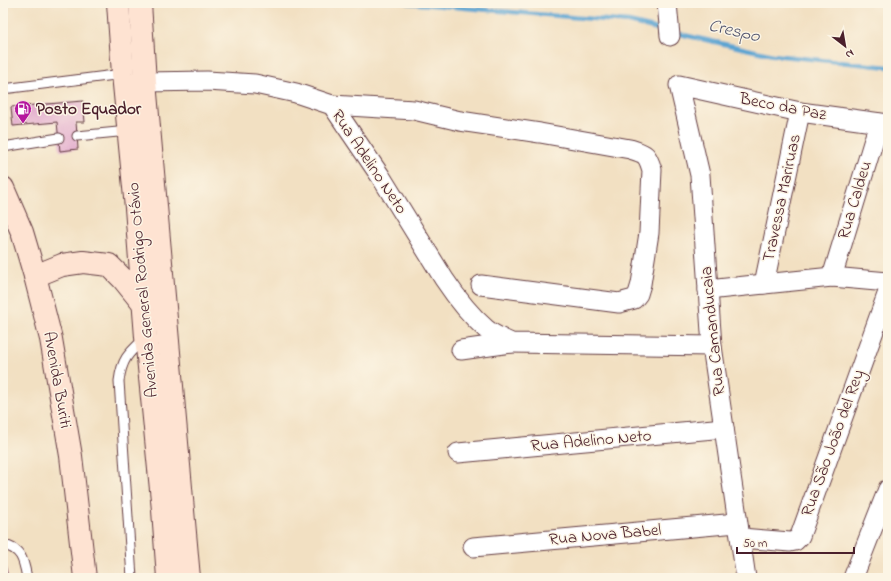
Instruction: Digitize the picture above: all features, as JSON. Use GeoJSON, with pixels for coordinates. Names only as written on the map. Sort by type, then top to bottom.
{"type":"FeatureCollection","features":[{"type":"Feature","properties":{"kind":"main road","name":"Avenida General Rodrigo Otávio"},"geometry":{"type":"LineString","coordinates":[[118,3],[168,578]]}},
{"type":"Feature","properties":{"kind":"main road","name":"Avenida General Rodrigo Otávio"},"geometry":{"type":"LineString","coordinates":[[140,3],[145,82],[189,578]]}},
{"type":"Feature","properties":{"kind":"main road","name":"Avenida Buriti"},"geometry":{"type":"LineString","coordinates":[[3,188],[22,232],[51,339],[70,456],[85,578]]}},
{"type":"Feature","properties":{"kind":"main road"},"geometry":{"type":"LineString","coordinates":[[35,276],[62,265],[84,262],[109,265],[144,305]]}},
{"type":"Feature","properties":{"kind":"street"},"geometry":{"type":"LineString","coordinates":[[668,7],[670,36]]}},
{"type":"Feature","properties":{"kind":"street","name":"Rua Adelino Neto"},"geometry":{"type":"LineString","coordinates":[[145,82],[207,80],[255,84],[296,93],[332,105],[381,177],[452,291],[467,310],[487,330],[511,343]]}},
{"type":"Feature","properties":{"kind":"street","name":"Beco da Paz"},"geometry":{"type":"LineString","coordinates":[[679,85],[800,112],[883,124]]}},
{"type":"Feature","properties":{"kind":"street","name":"Rua Camanducaia"},"geometry":{"type":"LineString","coordinates":[[679,85],[700,175],[712,346],[746,578]]}},
{"type":"Feature","properties":{"kind":"street"},"geometry":{"type":"LineString","coordinates":[[332,105],[414,110],[460,120],[630,149],[644,154],[649,161],[652,170],[649,233],[641,284],[638,294],[634,299],[619,303],[481,285]]}},
{"type":"Feature","properties":{"kind":"street","name":"Travessa Mariruas"},"geometry":{"type":"LineString","coordinates":[[764,284],[800,112]]}},
{"type":"Feature","properties":{"kind":"street","name":"Rua Caldeu"},"geometry":{"type":"LineString","coordinates":[[832,277],[883,124]]}},
{"type":"Feature","properties":{"kind":"street"},"geometry":{"type":"LineString","coordinates":[[708,290],[832,277],[888,282]]}},
{"type":"Feature","properties":{"kind":"street","name":"Rua São João del Rey"},"geometry":{"type":"LineString","coordinates":[[739,531],[790,542],[795,541],[800,536],[888,292]]}},
{"type":"Feature","properties":{"kind":"street","name":"Rua Adelino Neto"},"geometry":{"type":"LineString","coordinates":[[462,350],[511,343],[712,346]]}},
{"type":"Feature","properties":{"kind":"street","name":"Rua Adelino Neto"},"geometry":{"type":"LineString","coordinates":[[458,453],[724,428]]}},
{"type":"Feature","properties":{"kind":"street"},"geometry":{"type":"LineString","coordinates":[[853,578],[888,489]]}},
{"type":"Feature","properties":{"kind":"street","name":"Rua Nova Babel"},"geometry":{"type":"LineString","coordinates":[[473,547],[739,531]]}},
{"type":"Feature","properties":{"kind":"lane"},"geometry":{"type":"LineString","coordinates":[[3,89],[123,74]]}},
{"type":"Feature","properties":{"kind":"lane"},"geometry":{"type":"LineString","coordinates":[[77,136],[128,131]]}},
{"type":"Feature","properties":{"kind":"lane"},"geometry":{"type":"LineString","coordinates":[[3,147],[59,138]]}},
{"type":"Feature","properties":{"kind":"lane"},"geometry":{"type":"LineString","coordinates":[[132,578],[119,381],[120,369],[125,358],[146,337]]}},
{"type":"Feature","properties":{"kind":"lane"},"geometry":{"type":"LineString","coordinates":[[3,546],[10,546],[19,552],[24,563],[27,578]]}},
{"type":"Feature","properties":{"kind":"building","name":"Posto Equador"},"geometry":{"type":"Polygon","coordinates":[[[83,101],[85,122],[76,122],[78,149],[60,151],[57,122],[13,126],[11,107],[83,101]]]}},
{"type":"Feature","properties":{"kind":"building"},"geometry":{"type":"Polygon","coordinates":[[[4,559],[8,578],[3,578],[4,559]]]}},
{"type":"Feature","properties":{"kind":"waterway","name":"Crespo"},"geometry":{"type":"LineString","coordinates":[[408,3],[629,22],[666,31]]}},
{"type":"Feature","properties":{"kind":"waterway","name":"Crespo"},"geometry":{"type":"LineString","coordinates":[[675,33],[773,55],[888,67]]}},
{"type":"Feature","properties":{"kind":"place","name":"Posto Equador"},"geometry":{"type":"Point","coordinates":[23,124]}}]}
